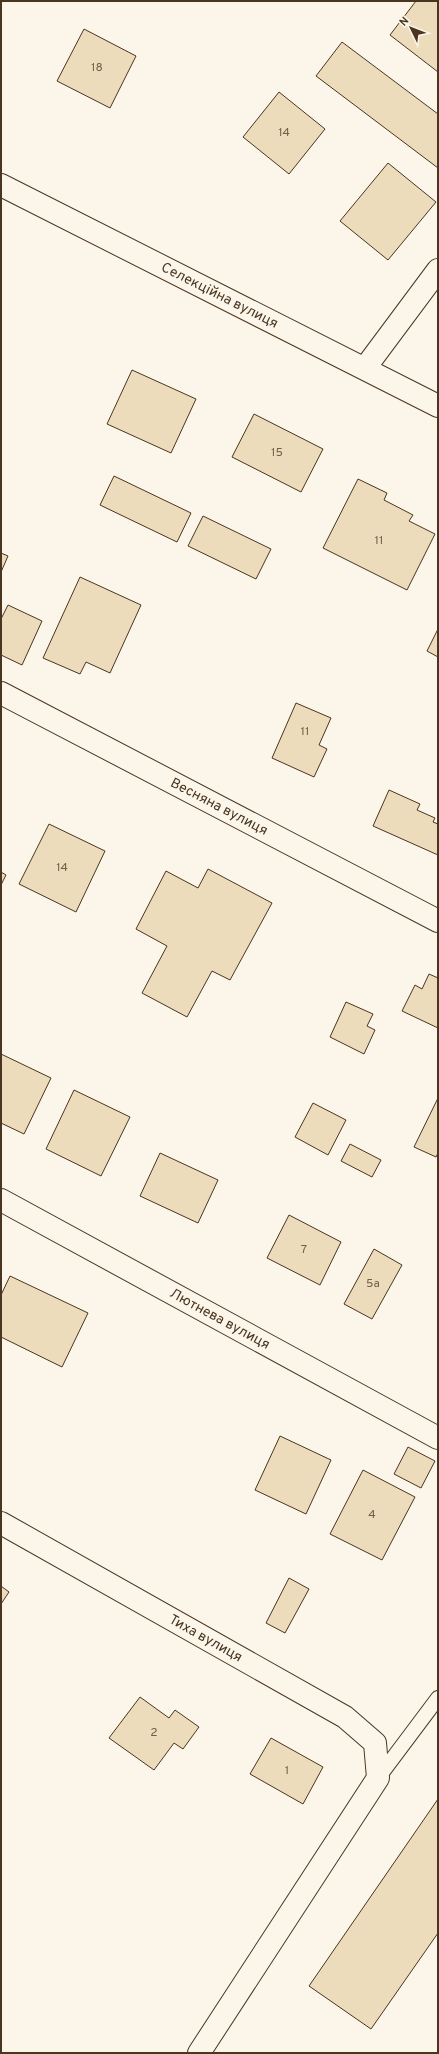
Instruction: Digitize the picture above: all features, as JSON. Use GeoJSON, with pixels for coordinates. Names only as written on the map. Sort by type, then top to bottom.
{"type":"FeatureCollection","features":[{"type":"Feature","properties":{"kind":"street","name":"Селекційна вулиця"},"geometry":{"type":"LineString","coordinates":[[1,185],[438,406]]}},
{"type":"Feature","properties":{"kind":"street"},"geometry":{"type":"LineString","coordinates":[[365,368],[438,270]]}},
{"type":"Feature","properties":{"kind":"street","name":"Весняна вулиця"},"geometry":{"type":"LineString","coordinates":[[1,693],[438,921]]}},
{"type":"Feature","properties":{"kind":"street","name":"Лютнева вулиця"},"geometry":{"type":"LineString","coordinates":[[1,1200],[438,1438]]}},
{"type":"Feature","properties":{"kind":"street","name":"Тиха вулиця"},"geometry":{"type":"LineString","coordinates":[[1,1523],[345,1717],[376,1743],[378,1778]]}},
{"type":"Feature","properties":{"kind":"street"},"geometry":{"type":"LineString","coordinates":[[199,2053],[378,1778]]}},
{"type":"Feature","properties":{"kind":"lane"},"geometry":{"type":"LineString","coordinates":[[378,1778],[438,1698]]}},
{"type":"Feature","properties":{"kind":"building"},"geometry":{"type":"Polygon","coordinates":[[[416,1],[438,1],[438,72],[390,35],[416,1]]]}},
{"type":"Feature","properties":{"kind":"building"},"geometry":{"type":"Polygon","coordinates":[[[84,29],[136,56],[110,108],[57,81],[84,29]]]}},
{"type":"Feature","properties":{"kind":"building"},"geometry":{"type":"Polygon","coordinates":[[[342,42],[438,114],[438,168],[316,76],[342,42]]]}},
{"type":"Feature","properties":{"kind":"building"},"geometry":{"type":"Polygon","coordinates":[[[279,92],[325,129],[289,174],[243,137],[279,92]]]}},
{"type":"Feature","properties":{"kind":"building"},"geometry":{"type":"Polygon","coordinates":[[[388,163],[436,202],[388,260],[340,221],[388,163]]]}},
{"type":"Feature","properties":{"kind":"building"},"geometry":{"type":"Polygon","coordinates":[[[132,370],[196,399],[171,453],[107,424],[132,370]]]}},
{"type":"Feature","properties":{"kind":"building"},"geometry":{"type":"Polygon","coordinates":[[[254,414],[323,449],[301,492],[232,457],[254,414]]]}},
{"type":"Feature","properties":{"kind":"building"},"geometry":{"type":"Polygon","coordinates":[[[114,476],[191,513],[177,542],[100,505],[114,476]]]}},
{"type":"Feature","properties":{"kind":"building"},"geometry":{"type":"Polygon","coordinates":[[[358,479],[387,493],[384,500],[413,515],[409,521],[435,534],[407,590],[323,548],[358,479]]]}},
{"type":"Feature","properties":{"kind":"building"},"geometry":{"type":"Polygon","coordinates":[[[203,516],[271,549],[256,579],[188,546],[203,516]]]}},
{"type":"Feature","properties":{"kind":"building"},"geometry":{"type":"Polygon","coordinates":[[[1,553],[8,556],[1,572],[1,553]]]}},
{"type":"Feature","properties":{"kind":"building"},"geometry":{"type":"Polygon","coordinates":[[[80,577],[141,605],[110,673],[86,662],[80,674],[43,658],[80,577]]]}},
{"type":"Feature","properties":{"kind":"building"},"geometry":{"type":"Polygon","coordinates":[[[8,605],[42,621],[22,665],[1,655],[1,619],[8,605]]]}},
{"type":"Feature","properties":{"kind":"building"},"geometry":{"type":"Polygon","coordinates":[[[438,629],[438,657],[427,651],[438,629]]]}},
{"type":"Feature","properties":{"kind":"building"},"geometry":{"type":"Polygon","coordinates":[[[296,703],[331,718],[319,745],[327,749],[314,777],[272,758],[296,703]]]}},
{"type":"Feature","properties":{"kind":"building"},"geometry":{"type":"Polygon","coordinates":[[[389,790],[420,804],[417,810],[435,818],[433,822],[438,824],[438,855],[373,826],[389,790]]]}},
{"type":"Feature","properties":{"kind":"building"},"geometry":{"type":"Polygon","coordinates":[[[49,824],[105,851],[76,912],[19,884],[49,824]]]}},
{"type":"Feature","properties":{"kind":"building"},"geometry":{"type":"Polygon","coordinates":[[[208,869],[272,903],[230,980],[212,971],[187,1017],[142,993],[167,946],[136,929],[166,871],[198,888],[208,869]]]}},
{"type":"Feature","properties":{"kind":"building"},"geometry":{"type":"Polygon","coordinates":[[[1,872],[6,875],[1,885],[1,872]]]}},
{"type":"Feature","properties":{"kind":"building"},"geometry":{"type":"Polygon","coordinates":[[[429,974],[438,978],[438,1028],[402,1011],[415,985],[422,989],[429,974]]]}},
{"type":"Feature","properties":{"kind":"building"},"geometry":{"type":"Polygon","coordinates":[[[346,1002],[373,1014],[367,1026],[375,1030],[364,1054],[330,1037],[346,1002]]]}},
{"type":"Feature","properties":{"kind":"building"},"geometry":{"type":"Polygon","coordinates":[[[1,1054],[51,1078],[24,1134],[1,1123],[1,1054]]]}},
{"type":"Feature","properties":{"kind":"building"},"geometry":{"type":"Polygon","coordinates":[[[74,1090],[130,1117],[101,1176],[46,1149],[74,1090]]]}},
{"type":"Feature","properties":{"kind":"building"},"geometry":{"type":"Polygon","coordinates":[[[438,1098],[438,1153],[436,1157],[414,1147],[438,1098]]]}},
{"type":"Feature","properties":{"kind":"building"},"geometry":{"type":"Polygon","coordinates":[[[313,1103],[346,1120],[328,1155],[295,1137],[313,1103]]]}},
{"type":"Feature","properties":{"kind":"building"},"geometry":{"type":"Polygon","coordinates":[[[350,1144],[381,1160],[372,1177],[341,1161],[350,1144]]]}},
{"type":"Feature","properties":{"kind":"building"},"geometry":{"type":"Polygon","coordinates":[[[160,1153],[218,1180],[198,1223],[140,1196],[160,1153]]]}},
{"type":"Feature","properties":{"kind":"building"},"geometry":{"type":"Polygon","coordinates":[[[289,1215],[341,1242],[320,1285],[267,1258],[289,1215]]]}},
{"type":"Feature","properties":{"kind":"building"},"geometry":{"type":"Polygon","coordinates":[[[374,1249],[402,1265],[372,1319],[344,1304],[374,1249]]]}},
{"type":"Feature","properties":{"kind":"building"},"geometry":{"type":"Polygon","coordinates":[[[10,1276],[88,1313],[62,1367],[1,1337],[1,1295],[10,1276]]]}},
{"type":"Feature","properties":{"kind":"building"},"geometry":{"type":"Polygon","coordinates":[[[280,1436],[331,1460],[306,1514],[255,1490],[280,1436]]]}},
{"type":"Feature","properties":{"kind":"building"},"geometry":{"type":"Polygon","coordinates":[[[408,1447],[435,1461],[421,1488],[394,1474],[408,1447]]]}},
{"type":"Feature","properties":{"kind":"building"},"geometry":{"type":"Polygon","coordinates":[[[363,1470],[415,1497],[382,1560],[330,1534],[363,1470]]]}},
{"type":"Feature","properties":{"kind":"building"},"geometry":{"type":"Polygon","coordinates":[[[289,1578],[309,1589],[285,1633],[266,1623],[289,1578]]]}},
{"type":"Feature","properties":{"kind":"building"},"geometry":{"type":"Polygon","coordinates":[[[1,1586],[9,1592],[1,1604],[1,1586]]]}},
{"type":"Feature","properties":{"kind":"building"},"geometry":{"type":"Polygon","coordinates":[[[140,1697],[169,1718],[175,1710],[199,1727],[183,1749],[174,1743],[154,1770],[109,1738],[140,1697]]]}},
{"type":"Feature","properties":{"kind":"building"},"geometry":{"type":"Polygon","coordinates":[[[271,1738],[323,1767],[303,1804],[250,1774],[271,1738]]]}},
{"type":"Feature","properties":{"kind":"building"},"geometry":{"type":"Polygon","coordinates":[[[438,1799],[438,1933],[371,2029],[309,1986],[438,1799]]]}}]}
